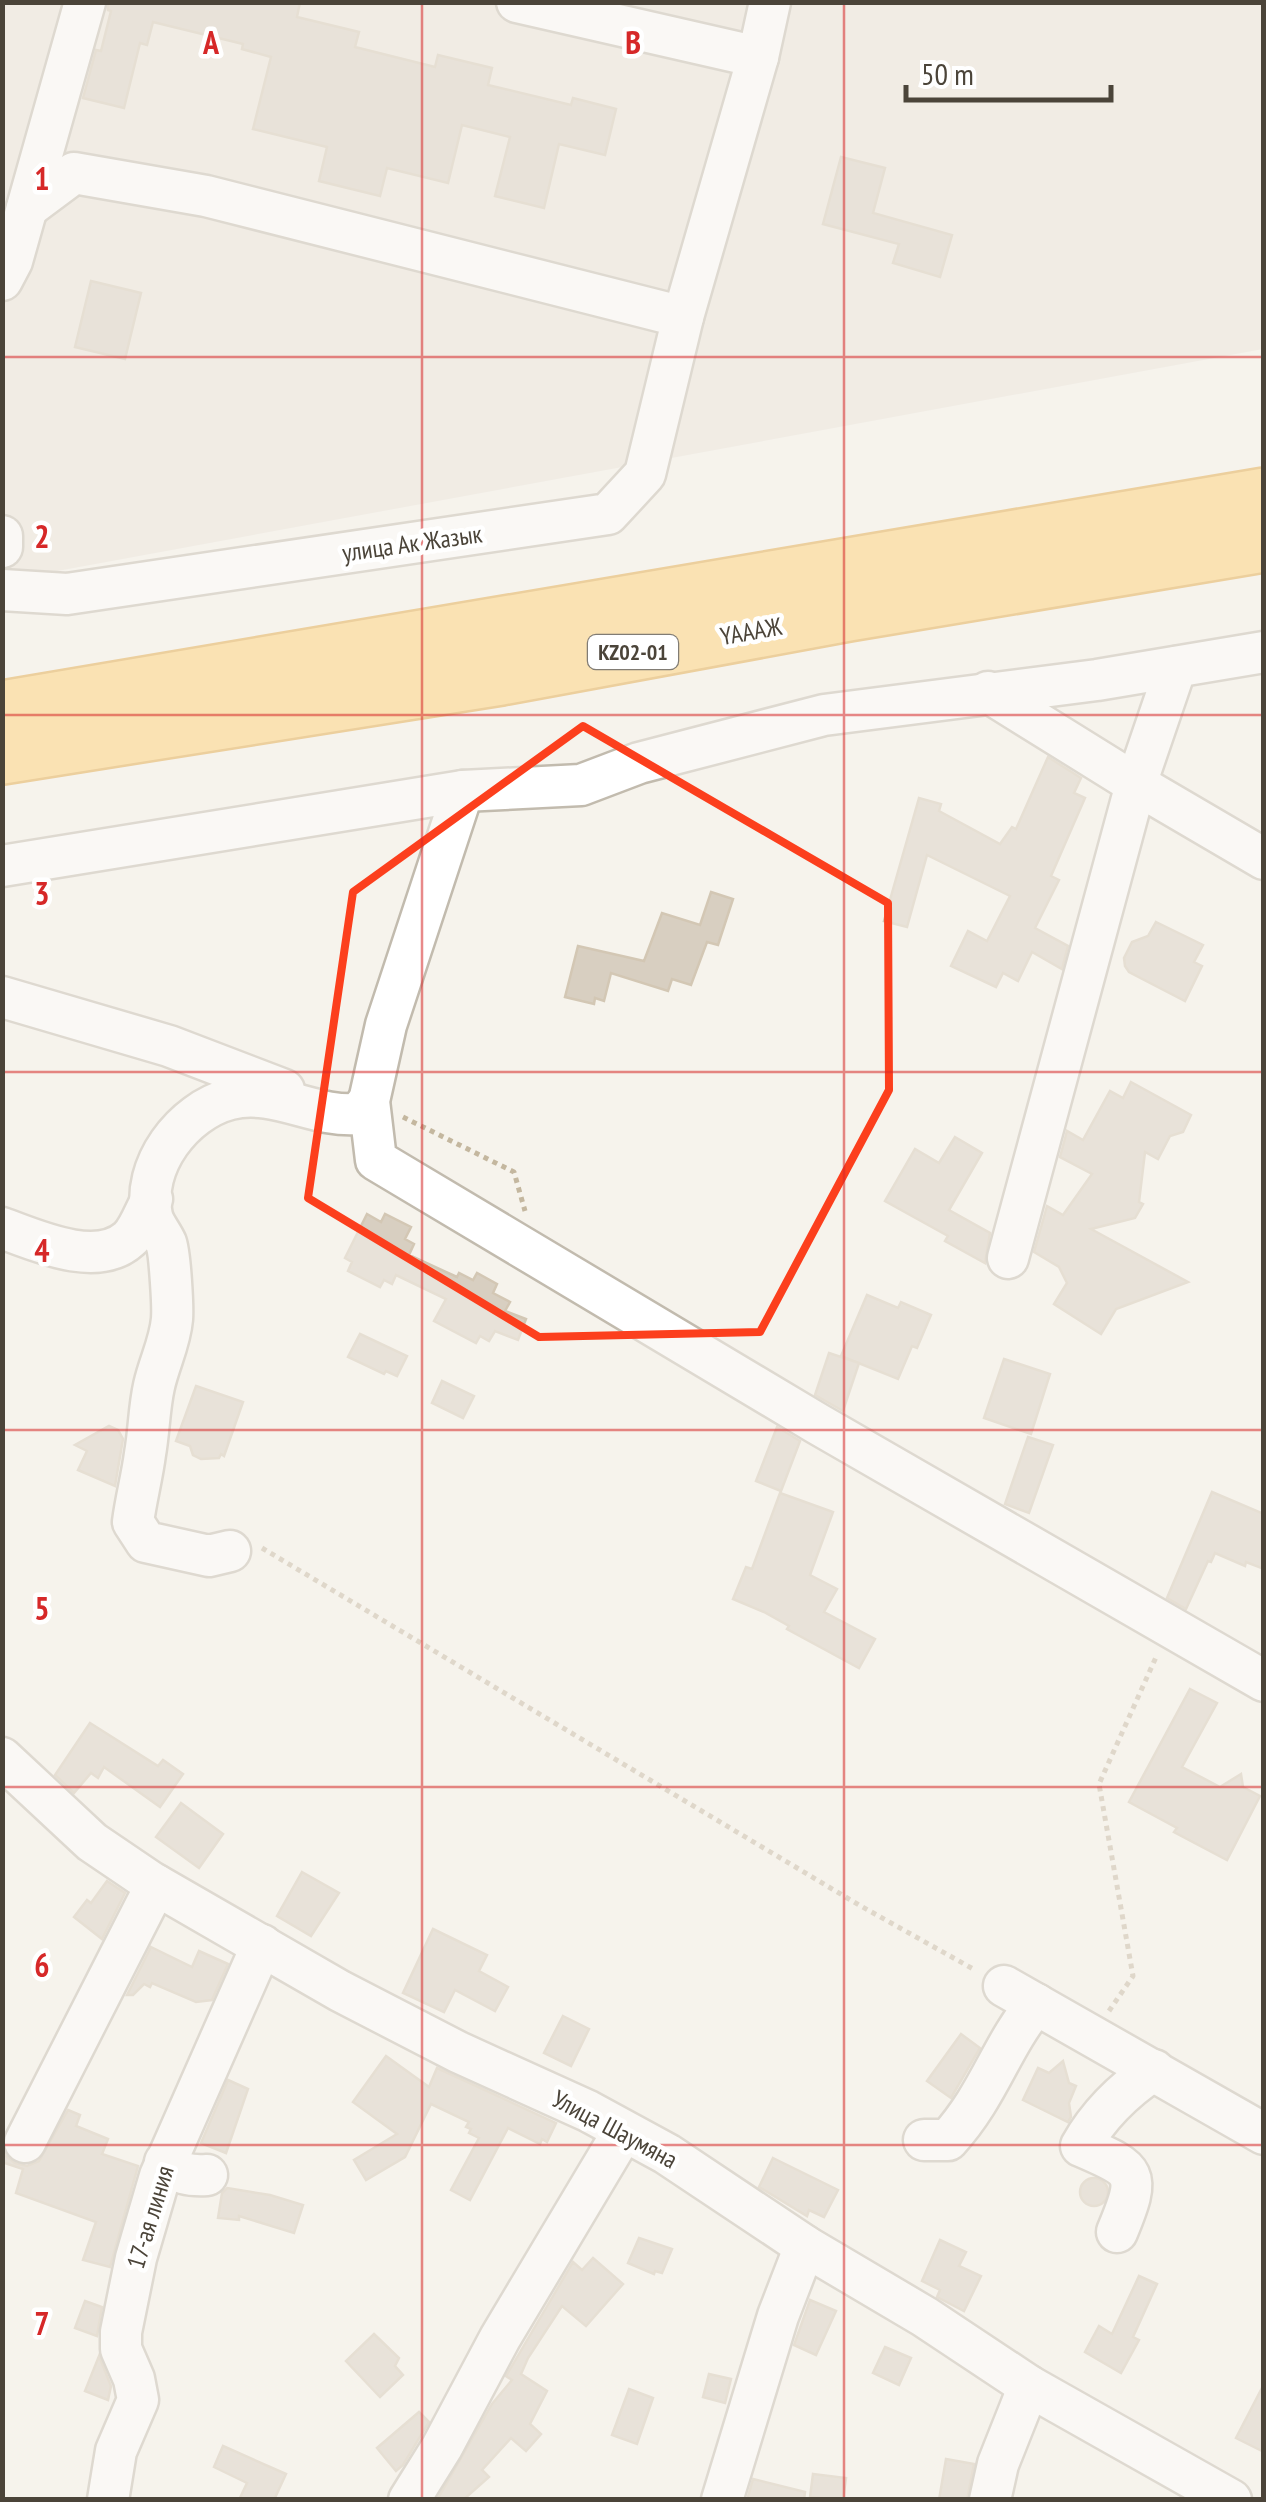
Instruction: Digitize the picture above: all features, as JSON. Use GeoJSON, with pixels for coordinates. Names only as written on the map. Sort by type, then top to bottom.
{"type":"FeatureCollection","features":[{"type":"Feature","properties":{"kind":"highway","name":"ҮАААЖ"},"geometry":{"type":"LineString","coordinates":[[2,709],[1264,496]]}},
{"type":"Feature","properties":{"kind":"highway","name":"ҮАААЖ"},"geometry":{"type":"LineString","coordinates":[[2,756],[501,677],[849,613],[1264,544]]}},
{"type":"Feature","properties":{"kind":"street"},"geometry":{"type":"LineString","coordinates":[[2,280],[12,261],[85,2]]}},
{"type":"Feature","properties":{"kind":"street"},"geometry":{"type":"LineString","coordinates":[[517,2],[758,57]]}},
{"type":"Feature","properties":{"kind":"street","name":"улица Ак Жазык"},"geometry":{"type":"LineString","coordinates":[[2,590],[67,594],[608,514],[645,474],[683,317],[758,57],[770,2]]}},
{"type":"Feature","properties":{"kind":"street"},"geometry":{"type":"LineString","coordinates":[[27,208],[74,173],[206,196],[683,317]]}},
{"type":"Feature","properties":{"kind":"street"},"geometry":{"type":"LineString","coordinates":[[2,536],[2,547]]}},
{"type":"Feature","properties":{"kind":"street"},"geometry":{"type":"LineString","coordinates":[[2,866],[463,791],[581,785],[639,762],[824,715],[1097,680],[1264,652]]}},
{"type":"Feature","properties":{"kind":"street"},"geometry":{"type":"LineString","coordinates":[[1008,1258],[1136,784],[1176,667]]}},
{"type":"Feature","properties":{"kind":"street"},"geometry":{"type":"LineString","coordinates":[[988,692],[1264,859]]}},
{"type":"Feature","properties":{"kind":"street"},"geometry":{"type":"LineString","coordinates":[[463,791],[386,1025],[369,1100],[376,1160],[818,1424],[1264,1680]]}},
{"type":"Feature","properties":{"kind":"street"},"geometry":{"type":"LineString","coordinates":[[2,997],[169,1046],[285,1090],[312,1109]]}},
{"type":"Feature","properties":{"kind":"street"},"geometry":{"type":"LineString","coordinates":[[230,1551],[209,1556],[146,1542],[133,1522],[154,1385],[173,1316],[168,1247],[152,1217],[161,1160],[184,1123],[228,1100],[252,1096],[278,1098],[343,1116],[358,1114],[369,1100]]}},
{"type":"Feature","properties":{"kind":"street"},"geometry":{"type":"LineString","coordinates":[[2,1228],[68,1248],[107,1253],[131,1238],[152,1199]]}},
{"type":"Feature","properties":{"kind":"street","name":"Улица Шаумяна"},"geometry":{"type":"LineString","coordinates":[[2,1758],[92,1842],[156,1885],[340,1991],[458,2052],[588,2111],[667,2154],[1028,2386],[1232,2500]]}},
{"type":"Feature","properties":{"kind":"street"},"geometry":{"type":"LineString","coordinates":[[25,2142],[156,1885]]}},
{"type":"Feature","properties":{"kind":"street","name":"17-ая линия"},"geometry":{"type":"LineString","coordinates":[[108,2500],[116,2451],[138,2400],[121,2349],[120,2332],[136,2258],[165,2162],[262,1945]]}},
{"type":"Feature","properties":{"kind":"street"},"geometry":{"type":"LineString","coordinates":[[924,2140],[948,2140],[973,2113],[1015,2030],[1020,1995],[1264,2134]]}},
{"type":"Feature","properties":{"kind":"street"},"geometry":{"type":"LineString","coordinates":[[1118,2232],[1130,2200],[1131,2174],[1126,2166],[1082,2146],[1091,2128],[1128,2087],[1154,2070]]}},
{"type":"Feature","properties":{"kind":"street"},"geometry":{"type":"LineString","coordinates":[[408,2500],[623,2132]]}},
{"type":"Feature","properties":{"kind":"street"},"geometry":{"type":"LineString","coordinates":[[165,2162],[190,2176],[207,2175]]}},
{"type":"Feature","properties":{"kind":"street"},"geometry":{"type":"LineString","coordinates":[[722,2500],[778,2316],[805,2246]]}},
{"type":"Feature","properties":{"kind":"street"},"geometry":{"type":"LineString","coordinates":[[990,2500],[998,2464],[1028,2386]]}},
{"type":"Feature","properties":{"kind":"path"},"geometry":{"type":"LineString","coordinates":[[369,1100],[514,1172],[526,1215],[546,1261]]}},
{"type":"Feature","properties":{"kind":"path"},"geometry":{"type":"LineString","coordinates":[[230,1551],[266,1547],[676,1797],[1020,1995]]}},
{"type":"Feature","properties":{"kind":"path"},"geometry":{"type":"LineString","coordinates":[[1094,2035],[1133,1976],[1099,1784],[1169,1628]]}},
{"type":"Feature","properties":{"kind":"highlighted area"},"geometry":{"type":"Polygon","coordinates":[[[583,726],[888,903],[889,1090],[760,1332],[539,1337],[308,1198],[353,892],[583,726]]]}},
{"type":"Feature","properties":{"kind":"shaded area"},"geometry":{"type":"Polygon","coordinates":[[[3,3],[1263,3],[1263,349],[3,581],[3,3]]]}},
{"type":"Feature","properties":{"kind":"building"},"geometry":{"type":"Polygon","coordinates":[[[108,2],[300,2],[297,17],[359,32],[355,47],[435,67],[438,55],[492,68],[488,85],[571,105],[573,98],[616,109],[605,155],[559,144],[544,208],[495,196],[510,137],[462,125],[448,183],[387,168],[380,196],[319,181],[327,147],[253,129],[271,57],[242,49],[243,44],[153,22],[147,45],[140,43],[124,108],[83,98],[96,50],[101,51],[111,11],[108,2]]]}},
{"type":"Feature","properties":{"kind":"building"},"geometry":{"type":"Polygon","coordinates":[[[841,157],[885,168],[873,213],[952,235],[940,277],[893,263],[899,244],[823,224],[841,157]]]}},
{"type":"Feature","properties":{"kind":"building"},"geometry":{"type":"Polygon","coordinates":[[[91,281],[141,293],[125,359],[75,347],[91,281]]]}},
{"type":"Feature","properties":{"kind":"building"},"geometry":{"type":"Polygon","coordinates":[[[1048,757],[1081,778],[1074,793],[1085,798],[1051,876],[1059,880],[1035,928],[1068,946],[1062,969],[1032,952],[1018,981],[1003,973],[996,987],[951,966],[968,931],[987,941],[1010,896],[927,855],[907,927],[884,921],[919,798],[941,804],[939,811],[1000,844],[1012,827],[1016,829],[1048,757]]]}},
{"type":"Feature","properties":{"kind":"building"},"geometry":{"type":"Polygon","coordinates":[[[711,892],[733,899],[718,945],[707,942],[691,985],[672,979],[668,991],[611,973],[604,1001],[595,998],[594,1004],[565,997],[578,946],[644,961],[662,913],[700,925],[711,892]]]}},
{"type":"Feature","properties":{"kind":"building"},"geometry":{"type":"Polygon","coordinates":[[[1156,922],[1203,945],[1194,962],[1202,966],[1185,1001],[1129,972],[1125,966],[1124,958],[1132,942],[1148,936],[1156,922]]]}},
{"type":"Feature","properties":{"kind":"building"},"geometry":{"type":"Polygon","coordinates":[[[1131,1082],[1191,1115],[1183,1132],[1170,1136],[1158,1159],[1145,1152],[1139,1202],[1143,1204],[1135,1218],[1091,1229],[1188,1282],[1116,1309],[1101,1334],[1054,1304],[1067,1283],[1059,1267],[1034,1252],[1047,1206],[1063,1215],[1092,1174],[1060,1157],[1067,1131],[1083,1140],[1110,1091],[1123,1098],[1131,1082]]]}},
{"type":"Feature","properties":{"kind":"building"},"geometry":{"type":"Polygon","coordinates":[[[955,1137],[982,1153],[949,1210],[990,1233],[985,1263],[945,1241],[948,1236],[885,1201],[915,1149],[939,1163],[955,1137]]]}},
{"type":"Feature","properties":{"kind":"building"},"geometry":{"type":"Polygon","coordinates":[[[367,1214],[381,1222],[385,1214],[411,1227],[405,1239],[414,1244],[409,1255],[457,1277],[459,1273],[473,1280],[477,1273],[497,1284],[493,1293],[510,1302],[505,1311],[526,1319],[518,1340],[495,1331],[489,1341],[480,1336],[476,1343],[434,1321],[446,1299],[396,1275],[392,1284],[384,1280],[380,1287],[348,1271],[352,1262],[345,1258],[367,1214]]]}},
{"type":"Feature","properties":{"kind":"building"},"geometry":{"type":"Polygon","coordinates":[[[867,1295],[898,1308],[901,1302],[931,1315],[898,1379],[841,1356],[867,1295]]]}},
{"type":"Feature","properties":{"kind":"building"},"geometry":{"type":"Polygon","coordinates":[[[360,1334],[407,1356],[397,1376],[348,1357],[360,1334]]]}},
{"type":"Feature","properties":{"kind":"building"},"geometry":{"type":"Polygon","coordinates":[[[829,1353],[859,1363],[843,1411],[815,1395],[829,1353]]]}},
{"type":"Feature","properties":{"kind":"building"},"geometry":{"type":"Polygon","coordinates":[[[1004,1359],[1050,1374],[1031,1434],[984,1418],[1004,1359]]]}},
{"type":"Feature","properties":{"kind":"building"},"geometry":{"type":"Polygon","coordinates":[[[442,1381],[474,1396],[463,1418],[432,1403],[442,1381]]]}},
{"type":"Feature","properties":{"kind":"building"},"geometry":{"type":"Polygon","coordinates":[[[196,1386],[243,1402],[224,1456],[219,1458],[201,1459],[193,1455],[190,1446],[176,1441],[196,1386]]]}},
{"type":"Feature","properties":{"kind":"building"},"geometry":{"type":"Polygon","coordinates":[[[109,1426],[118,1430],[123,1439],[115,1486],[78,1470],[87,1451],[75,1445],[109,1426]]]}},
{"type":"Feature","properties":{"kind":"building"},"geometry":{"type":"Polygon","coordinates":[[[777,1427],[800,1441],[781,1491],[756,1481],[777,1427]]]}},
{"type":"Feature","properties":{"kind":"building"},"geometry":{"type":"Polygon","coordinates":[[[1028,1437],[1053,1445],[1029,1513],[1005,1504],[1028,1437]]]}},
{"type":"Feature","properties":{"kind":"building"},"geometry":{"type":"Polygon","coordinates":[[[1212,1492],[1264,1514],[1264,1569],[1246,1562],[1245,1566],[1215,1553],[1186,1609],[1167,1598],[1212,1492]]]}},
{"type":"Feature","properties":{"kind":"building"},"geometry":{"type":"Polygon","coordinates":[[[780,1493],[833,1512],[810,1575],[837,1589],[824,1612],[875,1639],[859,1668],[764,1612],[733,1599],[746,1567],[752,1569],[780,1493]]]}},
{"type":"Feature","properties":{"kind":"building"},"geometry":{"type":"Polygon","coordinates":[[[1190,1689],[1217,1703],[1182,1767],[1220,1787],[1241,1774],[1243,1787],[1260,1796],[1227,1860],[1129,1802],[1190,1689]]]}},
{"type":"Feature","properties":{"kind":"building"},"geometry":{"type":"Polygon","coordinates":[[[90,1723],[158,1766],[163,1760],[183,1774],[160,1807],[104,1767],[98,1778],[91,1773],[74,1793],[55,1775],[90,1723]]]}},
{"type":"Feature","properties":{"kind":"building"},"geometry":{"type":"Polygon","coordinates":[[[181,1803],[223,1834],[199,1868],[156,1837],[181,1803]]]}},
{"type":"Feature","properties":{"kind":"building"},"geometry":{"type":"Polygon","coordinates":[[[302,1872],[339,1893],[311,1936],[277,1916],[302,1872]]]}},
{"type":"Feature","properties":{"kind":"building"},"geometry":{"type":"Polygon","coordinates":[[[107,1881],[125,1893],[102,1939],[74,1917],[87,1900],[91,1903],[107,1881]]]}},
{"type":"Feature","properties":{"kind":"building"},"geometry":{"type":"Polygon","coordinates":[[[433,1929],[487,1955],[479,1971],[508,1987],[495,2011],[455,1990],[444,2012],[403,1993],[433,1929]]]}},
{"type":"Feature","properties":{"kind":"building"},"geometry":{"type":"Polygon","coordinates":[[[151,1947],[192,1967],[199,1951],[228,1964],[212,2000],[196,2002],[152,1983],[127,1995],[151,1947]]]}},
{"type":"Feature","properties":{"kind":"building"},"geometry":{"type":"Polygon","coordinates":[[[563,2016],[589,2029],[571,2066],[544,2053],[563,2016]]]}},
{"type":"Feature","properties":{"kind":"building"},"geometry":{"type":"Polygon","coordinates":[[[961,2034],[980,2048],[951,2098],[927,2081],[961,2034]]]}},
{"type":"Feature","properties":{"kind":"building"},"geometry":{"type":"Polygon","coordinates":[[[386,2056],[429,2087],[437,2068],[556,2123],[547,2142],[542,2139],[540,2144],[508,2128],[470,2200],[451,2190],[479,2138],[469,2133],[469,2122],[431,2104],[405,2157],[366,2180],[354,2160],[397,2134],[353,2102],[386,2056]]]}},
{"type":"Feature","properties":{"kind":"building"},"geometry":{"type":"Polygon","coordinates":[[[1063,2061],[1069,2083],[1076,2086],[1069,2103],[1068,2122],[1023,2100],[1038,2068],[1049,2073],[1063,2061]]]}},
{"type":"Feature","properties":{"kind":"building"},"geometry":{"type":"Polygon","coordinates":[[[228,2080],[248,2089],[226,2153],[201,2143],[228,2080]]]}},
{"type":"Feature","properties":{"kind":"building"},"geometry":{"type":"Polygon","coordinates":[[[68,2110],[80,2115],[76,2126],[108,2139],[102,2154],[138,2166],[110,2267],[83,2260],[96,2222],[16,2193],[23,2169],[2,2162],[2,2147],[15,2163],[27,2166],[39,2161],[68,2110]]]}},
{"type":"Feature","properties":{"kind":"building"},"geometry":{"type":"Polygon","coordinates":[[[773,2158],[838,2190],[824,2217],[809,2210],[807,2216],[759,2187],[773,2158]]]}},
{"type":"Feature","properties":{"kind":"building"},"geometry":{"type":"Polygon","coordinates":[[[1094,2178],[1104,2182],[1108,2192],[1104,2202],[1094,2206],[1084,2202],[1080,2192],[1084,2182],[1094,2178]]]}},
{"type":"Feature","properties":{"kind":"building"},"geometry":{"type":"Polygon","coordinates":[[[227,2188],[303,2205],[294,2233],[239,2216],[239,2220],[218,2218],[222,2193],[227,2188]]]}},
{"type":"Feature","properties":{"kind":"building"},"geometry":{"type":"Polygon","coordinates":[[[639,2238],[672,2249],[662,2273],[654,2274],[628,2263],[639,2238]]]}},
{"type":"Feature","properties":{"kind":"building"},"geometry":{"type":"Polygon","coordinates":[[[940,2240],[966,2252],[959,2266],[981,2276],[964,2311],[937,2297],[940,2290],[922,2281],[940,2240]]]}},
{"type":"Feature","properties":{"kind":"building"},"geometry":{"type":"Polygon","coordinates":[[[593,2258],[623,2284],[586,2326],[562,2306],[521,2374],[547,2391],[530,2424],[541,2434],[526,2451],[511,2438],[482,2470],[489,2477],[463,2500],[437,2500],[492,2404],[512,2380],[506,2376],[573,2262],[582,2270],[593,2258]]]}},
{"type":"Feature","properties":{"kind":"building"},"geometry":{"type":"Polygon","coordinates":[[[1139,2276],[1157,2284],[1133,2337],[1139,2340],[1121,2373],[1085,2352],[1099,2326],[1112,2334],[1139,2276]]]}},
{"type":"Feature","properties":{"kind":"building"},"geometry":{"type":"Polygon","coordinates":[[[810,2300],[836,2311],[816,2355],[794,2345],[810,2300]]]}},
{"type":"Feature","properties":{"kind":"building"},"geometry":{"type":"Polygon","coordinates":[[[85,2301],[102,2307],[97,2336],[75,2328],[85,2301]]]}},
{"type":"Feature","properties":{"kind":"building"},"geometry":{"type":"Polygon","coordinates":[[[374,2334],[399,2358],[395,2366],[403,2375],[380,2397],[346,2361],[374,2334]]]}},
{"type":"Feature","properties":{"kind":"building"},"geometry":{"type":"Polygon","coordinates":[[[885,2347],[911,2358],[899,2385],[873,2373],[885,2347]]]}},
{"type":"Feature","properties":{"kind":"building"},"geometry":{"type":"Polygon","coordinates":[[[99,2356],[111,2386],[108,2400],[85,2391],[99,2356]]]}},
{"type":"Feature","properties":{"kind":"building"},"geometry":{"type":"Polygon","coordinates":[[[709,2374],[731,2379],[725,2403],[703,2397],[709,2374]]]}},
{"type":"Feature","properties":{"kind":"building"},"geometry":{"type":"Polygon","coordinates":[[[1264,2384],[1264,2452],[1236,2438],[1264,2384]]]}},
{"type":"Feature","properties":{"kind":"building"},"geometry":{"type":"Polygon","coordinates":[[[629,2389],[653,2398],[637,2444],[612,2435],[629,2389]]]}},
{"type":"Feature","properties":{"kind":"building"},"geometry":{"type":"Polygon","coordinates":[[[419,2412],[429,2422],[396,2471],[377,2448],[419,2412]]]}},
{"type":"Feature","properties":{"kind":"building"},"geometry":{"type":"Polygon","coordinates":[[[223,2446],[286,2474],[274,2500],[239,2500],[247,2483],[214,2467],[223,2446]]]}},
{"type":"Feature","properties":{"kind":"building"},"geometry":{"type":"Polygon","coordinates":[[[946,2459],[974,2464],[967,2500],[939,2500],[946,2459]]]}},
{"type":"Feature","properties":{"kind":"building"},"geometry":{"type":"Polygon","coordinates":[[[813,2474],[846,2478],[843,2500],[810,2497],[813,2474]]]}},
{"type":"Feature","properties":{"kind":"building"},"geometry":{"type":"Polygon","coordinates":[[[753,2479],[805,2492],[804,2500],[747,2500],[753,2479]]]}}]}
